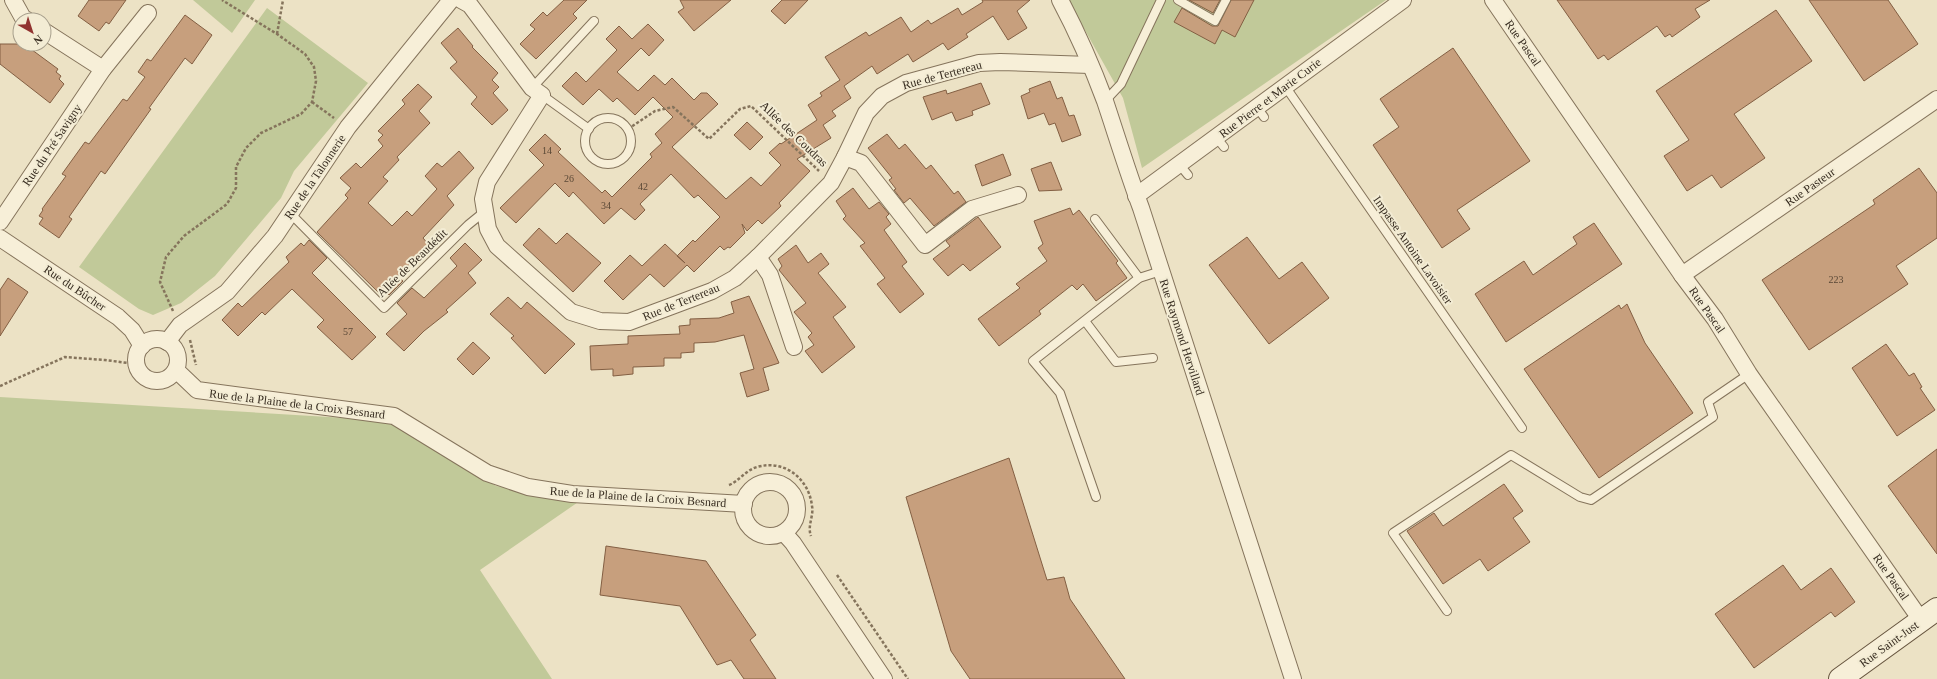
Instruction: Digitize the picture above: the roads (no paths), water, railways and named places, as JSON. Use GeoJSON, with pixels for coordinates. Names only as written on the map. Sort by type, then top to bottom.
{"type":"FeatureCollection","features":[{"type":"Feature","properties":{"kind":"street"},"geometry":{"type":"LineString","coordinates":[[13,0],[20,12]]}},
{"type":"Feature","properties":{"kind":"street","name":"Rue de la Talonnerie"},"geometry":{"type":"LineString","coordinates":[[167,342],[180,324],[227,292],[275,236],[348,127],[451,0]]}},
{"type":"Feature","properties":{"kind":"street"},"geometry":{"type":"LineString","coordinates":[[461,0],[470,5],[537,92]]}},
{"type":"Feature","properties":{"kind":"street","name":"Rue Raymond Hervillard"},"geometry":{"type":"LineString","coordinates":[[1060,0],[1075,29],[1105,101],[1293,679]]}},
{"type":"Feature","properties":{"kind":"street","name":"Rue Pierre et Marie Curie"},"geometry":{"type":"LineString","coordinates":[[1136,196],[1183,170],[1260,112],[1285,86],[1403,0]]}},
{"type":"Feature","properties":{"kind":"street","name":"Rue Pascal"},"geometry":{"type":"LineString","coordinates":[[1493,0],[1682,275],[1715,319],[1749,374],[1929,615]]}},
{"type":"Feature","properties":{"kind":"street","name":"Rue du Pré Savigny"},"geometry":{"type":"LineString","coordinates":[[0,222],[104,68],[148,13]]}},
{"type":"Feature","properties":{"kind":"street"},"geometry":{"type":"LineString","coordinates":[[52,36],[104,68]]}},
{"type":"Feature","properties":{"kind":"street","name":"Rue de Tertereau"},"geometry":{"type":"LineString","coordinates":[[537,92],[487,182],[483,199],[488,229],[497,246],[571,312],[600,321],[629,322],[712,291],[734,278],[758,257],[831,182],[846,157],[866,113],[882,96],[906,83],[979,63],[1000,62],[1090,65]]}},
{"type":"Feature","properties":{"kind":"street","name":"Rue Pasteur"},"geometry":{"type":"LineString","coordinates":[[1682,275],[1937,99]]}},
{"type":"Feature","properties":{"kind":"street"},"geometry":{"type":"LineString","coordinates":[[846,157],[861,162],[925,245],[972,209],[1018,195]]}},
{"type":"Feature","properties":{"kind":"street","name":"Rue du Bûcher"},"geometry":{"type":"LineString","coordinates":[[0,238],[118,317],[132,330],[142,346]]}},
{"type":"Feature","properties":{"kind":"street"},"geometry":{"type":"LineString","coordinates":[[758,257],[770,275],[794,347]]}},
{"type":"Feature","properties":{"kind":"street"},"geometry":{"type":"LineString","coordinates":[[156,339],[167,342],[178,354],[176,370],[173,375],[163,381],[151,381],[141,374],[136,364],[138,351],[146,342],[156,339]]}},
{"type":"Feature","properties":{"kind":"street","name":"Rue de la Plaine de la Croix Besnard"},"geometry":{"type":"LineString","coordinates":[[176,370],[197,390],[394,416],[488,473],[528,487],[572,494],[744,504]]}},
{"type":"Feature","properties":{"kind":"street"},"geometry":{"type":"LineString","coordinates":[[772,482],[782,485],[790,490],[795,499],[797,508],[796,518],[784,533],[774,536],[764,536],[754,531],[747,524],[744,514],[744,504],[747,495],[754,488],[763,483],[772,482]]}},
{"type":"Feature","properties":{"kind":"street"},"geometry":{"type":"LineString","coordinates":[[784,533],[793,542],[884,679]]}},
{"type":"Feature","properties":{"kind":"street","name":"Rue Saint-Just"},"geometry":{"type":"LineString","coordinates":[[1840,679],[1929,615]]}},
{"type":"Feature","properties":{"kind":"lane"},"geometry":{"type":"LineString","coordinates":[[1105,101],[1121,84],[1161,0]]}},
{"type":"Feature","properties":{"kind":"lane"},"geometry":{"type":"LineString","coordinates":[[1178,0],[1215,21],[1226,0]]}},
{"type":"Feature","properties":{"kind":"lane"},"geometry":{"type":"LineString","coordinates":[[589,129],[537,92],[594,21]]}},
{"type":"Feature","properties":{"kind":"lane","name":"Impasse Antoine Lavoisier"},"geometry":{"type":"LineString","coordinates":[[1285,86],[1522,428]]}},
{"type":"Feature","properties":{"kind":"lane"},"geometry":{"type":"LineString","coordinates":[[608,118],[623,123],[628,129],[631,137],[628,152],[617,163],[609,164],[594,159],[586,146],[589,129],[600,120],[608,118]]}},
{"type":"Feature","properties":{"kind":"lane","name":"Allée de Beaudédit"},"geometry":{"type":"LineString","coordinates":[[290,214],[384,308],[468,225],[484,212]]}},
{"type":"Feature","properties":{"kind":"lane"},"geometry":{"type":"LineString","coordinates":[[1095,219],[1140,278]]}},
{"type":"Feature","properties":{"kind":"lane"},"geometry":{"type":"LineString","coordinates":[[1096,497],[1060,394],[1033,361],[1140,278],[1161,271]]}},
{"type":"Feature","properties":{"kind":"lane"},"geometry":{"type":"LineString","coordinates":[[1085,321],[1116,362],[1153,358]]}},
{"type":"Feature","properties":{"kind":"lane"},"geometry":{"type":"LineString","coordinates":[[1446,611],[1393,533],[1511,455],[1580,498],[1591,500],[1714,418],[1708,402],[1749,374]]}}]}
